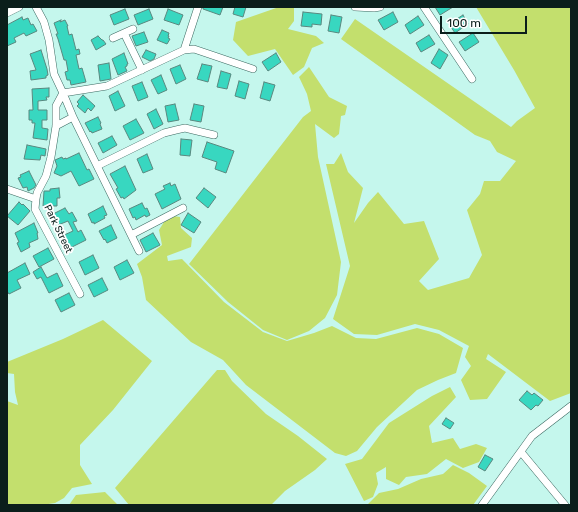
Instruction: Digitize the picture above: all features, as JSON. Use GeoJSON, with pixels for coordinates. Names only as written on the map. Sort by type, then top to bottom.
{"type":"FeatureCollection","features":[{"type":"Feature","properties":{"kind":"street"},"geometry":{"type":"LineString","coordinates":[[7,13],[19,7]]}},
{"type":"Feature","properties":{"kind":"street"},"geometry":{"type":"LineString","coordinates":[[31,7],[35,7],[44,22],[49,40],[54,74],[73,117],[139,251]]}},
{"type":"Feature","properties":{"kind":"street"},"geometry":{"type":"LineString","coordinates":[[184,50],[198,7]]}},
{"type":"Feature","properties":{"kind":"street"},"geometry":{"type":"LineString","coordinates":[[355,7],[380,7]]}},
{"type":"Feature","properties":{"kind":"street"},"geometry":{"type":"LineString","coordinates":[[424,7],[472,79]]}},
{"type":"Feature","properties":{"kind":"street"},"geometry":{"type":"LineString","coordinates":[[113,38],[133,29]]}},
{"type":"Feature","properties":{"kind":"street"},"geometry":{"type":"LineString","coordinates":[[124,33],[142,70]]}},
{"type":"Feature","properties":{"kind":"street"},"geometry":{"type":"LineString","coordinates":[[63,93],[107,86],[184,50],[194,49],[254,69]]}},
{"type":"Feature","properties":{"kind":"street"},"geometry":{"type":"LineString","coordinates":[[36,199],[46,176],[51,157],[56,126],[56,106],[63,93]]}},
{"type":"Feature","properties":{"kind":"street"},"geometry":{"type":"LineString","coordinates":[[56,126],[73,117]]}},
{"type":"Feature","properties":{"kind":"street"},"geometry":{"type":"LineString","coordinates":[[97,166],[164,133],[185,128],[214,135]]}},
{"type":"Feature","properties":{"kind":"street","name":"Park Street"},"geometry":{"type":"LineString","coordinates":[[7,188],[36,199],[35,209],[80,294]]}},
{"type":"Feature","properties":{"kind":"street"},"geometry":{"type":"LineString","coordinates":[[131,235],[183,208]]}},
{"type":"Feature","properties":{"kind":"street"},"geometry":{"type":"LineString","coordinates":[[482,505],[532,436],[571,406]]}},
{"type":"Feature","properties":{"kind":"street"},"geometry":{"type":"LineString","coordinates":[[521,452],[565,505]]}},
{"type":"Feature","properties":{"kind":"green space"},"geometry":{"type":"Polygon","coordinates":[[[279,7],[294,8],[294,21],[288,29],[316,36],[324,43],[312,48],[304,67],[293,75],[275,49],[248,56],[233,40],[236,22],[279,7]]]}},
{"type":"Feature","properties":{"kind":"green space"},"geometry":{"type":"Polygon","coordinates":[[[476,7],[571,7],[571,393],[550,401],[488,354],[486,359],[506,372],[487,399],[470,400],[461,380],[471,366],[465,357],[469,346],[439,330],[415,324],[377,335],[354,334],[333,319],[350,266],[326,164],[334,164],[341,153],[348,172],[363,188],[354,223],[378,192],[404,224],[424,221],[439,259],[419,281],[428,290],[469,278],[482,255],[467,210],[480,194],[484,181],[500,181],[516,161],[497,152],[490,141],[475,135],[341,39],[355,19],[511,127],[535,108],[476,7]]]}},
{"type":"Feature","properties":{"kind":"green space"},"geometry":{"type":"Polygon","coordinates":[[[309,67],[329,97],[347,106],[345,115],[341,116],[339,134],[334,138],[315,124],[318,157],[341,262],[337,295],[325,318],[309,331],[287,340],[263,330],[228,302],[189,264],[303,117],[311,111],[307,94],[299,77],[309,67]]]}},
{"type":"Feature","properties":{"kind":"green space"},"geometry":{"type":"Polygon","coordinates":[[[173,216],[180,217],[181,228],[192,238],[191,247],[167,256],[168,261],[182,259],[224,302],[263,332],[287,341],[332,326],[356,338],[376,339],[417,328],[439,334],[463,348],[456,373],[417,390],[377,427],[357,451],[346,456],[335,453],[246,385],[223,360],[191,342],[146,300],[142,277],[137,264],[162,245],[159,230],[164,222],[173,216]]]}},
{"type":"Feature","properties":{"kind":"green space"},"geometry":{"type":"Polygon","coordinates":[[[103,320],[152,361],[113,410],[80,445],[80,465],[92,484],[72,488],[64,498],[55,503],[42,505],[7,505],[7,401],[18,405],[15,392],[14,374],[7,373],[7,362],[63,339],[103,320]]]}},
{"type":"Feature","properties":{"kind":"green space"},"geometry":{"type":"Polygon","coordinates":[[[217,370],[225,370],[232,381],[266,414],[298,436],[327,459],[315,470],[285,491],[271,505],[129,505],[115,488],[217,370]]]}},
{"type":"Feature","properties":{"kind":"green space"},"geometry":{"type":"Polygon","coordinates":[[[450,387],[456,397],[429,426],[432,443],[453,438],[460,449],[476,444],[487,448],[479,462],[463,468],[446,459],[427,474],[406,477],[399,485],[386,479],[386,467],[376,473],[378,484],[373,497],[364,501],[345,464],[362,459],[389,423],[432,396],[450,387]]]}},
{"type":"Feature","properties":{"kind":"green space"},"geometry":{"type":"Polygon","coordinates":[[[453,465],[469,473],[487,486],[473,505],[367,505],[379,493],[398,489],[421,479],[443,474],[453,465]]]}},
{"type":"Feature","properties":{"kind":"green space"},"geometry":{"type":"Polygon","coordinates":[[[105,492],[118,505],[69,505],[76,495],[105,492]]]}},
{"type":"Feature","properties":{"kind":"building"},"geometry":{"type":"Polygon","coordinates":[[[203,7],[223,7],[220,15],[203,9],[203,7]]]}},
{"type":"Feature","properties":{"kind":"building"},"geometry":{"type":"Polygon","coordinates":[[[235,7],[246,7],[243,17],[233,14],[235,7]]]}},
{"type":"Feature","properties":{"kind":"building"},"geometry":{"type":"Polygon","coordinates":[[[435,7],[453,7],[440,15],[435,7]]]}},
{"type":"Feature","properties":{"kind":"building"},"geometry":{"type":"Polygon","coordinates":[[[125,9],[129,19],[114,25],[110,15],[125,9]]]}},
{"type":"Feature","properties":{"kind":"building"},"geometry":{"type":"Polygon","coordinates":[[[149,9],[153,19],[138,25],[134,15],[149,9]]]}},
{"type":"Feature","properties":{"kind":"building"},"geometry":{"type":"Polygon","coordinates":[[[168,9],[183,15],[179,25],[164,20],[168,9]]]}},
{"type":"Feature","properties":{"kind":"building"},"geometry":{"type":"Polygon","coordinates":[[[303,12],[322,14],[321,25],[312,24],[312,27],[301,26],[303,12]]]}},
{"type":"Feature","properties":{"kind":"building"},"geometry":{"type":"Polygon","coordinates":[[[393,12],[398,22],[384,30],[378,20],[393,12]]]}},
{"type":"Feature","properties":{"kind":"building"},"geometry":{"type":"Polygon","coordinates":[[[331,15],[342,17],[339,33],[328,31],[331,15]]]}},
{"type":"Feature","properties":{"kind":"building"},"geometry":{"type":"Polygon","coordinates":[[[463,15],[468,24],[455,33],[449,24],[463,15]]]}},
{"type":"Feature","properties":{"kind":"building"},"geometry":{"type":"Polygon","coordinates":[[[418,16],[424,25],[410,34],[405,25],[418,16]]]}},
{"type":"Feature","properties":{"kind":"building"},"geometry":{"type":"Polygon","coordinates":[[[22,17],[23,20],[28,18],[31,25],[33,24],[37,31],[26,36],[24,33],[14,38],[16,42],[7,46],[7,25],[22,17]]]}},
{"type":"Feature","properties":{"kind":"building"},"geometry":{"type":"Polygon","coordinates":[[[61,20],[60,22],[65,20],[68,26],[69,35],[72,34],[76,50],[79,49],[80,54],[76,55],[79,69],[82,68],[86,82],[71,85],[70,80],[67,80],[65,72],[68,71],[66,60],[64,60],[54,23],[61,20]]]}},
{"type":"Feature","properties":{"kind":"building"},"geometry":{"type":"Polygon","coordinates":[[[162,30],[169,33],[168,38],[170,39],[167,44],[157,40],[162,30]]]}},
{"type":"Feature","properties":{"kind":"building"},"geometry":{"type":"Polygon","coordinates":[[[144,32],[148,42],[136,46],[132,36],[144,32]]]}},
{"type":"Feature","properties":{"kind":"building"},"geometry":{"type":"Polygon","coordinates":[[[473,33],[479,42],[465,51],[459,42],[473,33]]]}},
{"type":"Feature","properties":{"kind":"building"},"geometry":{"type":"Polygon","coordinates":[[[429,35],[435,44],[421,52],[416,43],[429,35]]]}},
{"type":"Feature","properties":{"kind":"building"},"geometry":{"type":"Polygon","coordinates":[[[98,36],[106,44],[96,50],[91,40],[98,36]]]}},
{"type":"Feature","properties":{"kind":"building"},"geometry":{"type":"Polygon","coordinates":[[[439,49],[448,55],[440,69],[431,63],[439,49]]]}},
{"type":"Feature","properties":{"kind":"building"},"geometry":{"type":"Polygon","coordinates":[[[41,50],[48,75],[46,78],[31,80],[30,71],[36,70],[30,54],[41,50]]]}},
{"type":"Feature","properties":{"kind":"building"},"geometry":{"type":"Polygon","coordinates":[[[146,50],[156,54],[154,59],[150,61],[142,57],[146,50]]]}},
{"type":"Feature","properties":{"kind":"building"},"geometry":{"type":"Polygon","coordinates":[[[124,53],[128,64],[125,67],[127,71],[118,75],[112,59],[124,53]]]}},
{"type":"Feature","properties":{"kind":"building"},"geometry":{"type":"Polygon","coordinates":[[[276,53],[281,62],[268,71],[262,62],[276,53]]]}},
{"type":"Feature","properties":{"kind":"building"},"geometry":{"type":"Polygon","coordinates":[[[109,63],[111,79],[100,81],[98,65],[109,63]]]}},
{"type":"Feature","properties":{"kind":"building"},"geometry":{"type":"Polygon","coordinates":[[[202,64],[212,66],[208,82],[197,79],[202,64]]]}},
{"type":"Feature","properties":{"kind":"building"},"geometry":{"type":"Polygon","coordinates":[[[180,65],[186,79],[176,84],[170,69],[180,65]]]}},
{"type":"Feature","properties":{"kind":"building"},"geometry":{"type":"Polygon","coordinates":[[[221,71],[231,74],[227,89],[217,87],[221,71]]]}},
{"type":"Feature","properties":{"kind":"building"},"geometry":{"type":"Polygon","coordinates":[[[161,75],[167,90],[158,94],[151,80],[161,75]]]}},
{"type":"Feature","properties":{"kind":"building"},"geometry":{"type":"Polygon","coordinates":[[[239,81],[249,84],[245,99],[235,96],[239,81]]]}},
{"type":"Feature","properties":{"kind":"building"},"geometry":{"type":"Polygon","coordinates":[[[142,82],[148,97],[138,101],[132,86],[142,82]]]}},
{"type":"Feature","properties":{"kind":"building"},"geometry":{"type":"Polygon","coordinates":[[[264,82],[275,85],[270,101],[260,98],[264,82]]]}},
{"type":"Feature","properties":{"kind":"building"},"geometry":{"type":"Polygon","coordinates":[[[49,88],[49,97],[46,97],[47,100],[38,101],[38,110],[47,110],[47,120],[42,120],[42,128],[48,129],[47,140],[33,138],[35,123],[32,123],[32,120],[29,120],[29,110],[33,110],[32,89],[49,88]]]}},
{"type":"Feature","properties":{"kind":"building"},"geometry":{"type":"Polygon","coordinates":[[[118,91],[125,106],[115,111],[109,96],[118,91]]]}},
{"type":"Feature","properties":{"kind":"building"},"geometry":{"type":"Polygon","coordinates":[[[83,95],[95,106],[91,111],[88,108],[85,113],[77,106],[79,104],[77,102],[83,95]]]}},
{"type":"Feature","properties":{"kind":"building"},"geometry":{"type":"Polygon","coordinates":[[[175,104],[179,120],[168,122],[165,106],[175,104]]]}},
{"type":"Feature","properties":{"kind":"building"},"geometry":{"type":"Polygon","coordinates":[[[194,104],[204,106],[201,122],[190,120],[194,104]]]}},
{"type":"Feature","properties":{"kind":"building"},"geometry":{"type":"Polygon","coordinates":[[[156,109],[163,124],[154,129],[147,114],[156,109]]]}},
{"type":"Feature","properties":{"kind":"building"},"geometry":{"type":"Polygon","coordinates":[[[98,117],[102,129],[92,133],[85,123],[98,117]]]}},
{"type":"Feature","properties":{"kind":"building"},"geometry":{"type":"Polygon","coordinates":[[[136,119],[144,133],[130,140],[123,126],[136,119]]]}},
{"type":"Feature","properties":{"kind":"building"},"geometry":{"type":"Polygon","coordinates":[[[112,136],[117,145],[103,153],[98,143],[112,136]]]}},
{"type":"Feature","properties":{"kind":"building"},"geometry":{"type":"Polygon","coordinates":[[[181,139],[192,140],[190,156],[180,155],[181,139]]]}},
{"type":"Feature","properties":{"kind":"building"},"geometry":{"type":"Polygon","coordinates":[[[207,142],[234,151],[226,173],[215,169],[217,162],[202,157],[207,142]]]}},
{"type":"Feature","properties":{"kind":"building"},"geometry":{"type":"Polygon","coordinates":[[[27,145],[46,149],[45,156],[41,155],[40,160],[24,159],[27,145]]]}},
{"type":"Feature","properties":{"kind":"building"},"geometry":{"type":"Polygon","coordinates":[[[79,153],[87,170],[89,169],[94,179],[79,186],[71,171],[61,176],[54,173],[57,166],[55,160],[62,157],[63,159],[66,159],[79,153]]]}},
{"type":"Feature","properties":{"kind":"building"},"geometry":{"type":"Polygon","coordinates":[[[147,154],[153,169],[143,173],[137,159],[147,154]]]}},
{"type":"Feature","properties":{"kind":"building"},"geometry":{"type":"Polygon","coordinates":[[[125,166],[136,190],[124,199],[123,197],[121,198],[116,189],[118,188],[110,174],[125,166]]]}},
{"type":"Feature","properties":{"kind":"building"},"geometry":{"type":"Polygon","coordinates":[[[29,171],[36,185],[28,191],[27,187],[23,188],[18,178],[21,177],[20,175],[29,171]]]}},
{"type":"Feature","properties":{"kind":"building"},"geometry":{"type":"Polygon","coordinates":[[[170,183],[171,186],[175,184],[181,199],[162,209],[155,194],[165,189],[163,186],[170,183]]]}},
{"type":"Feature","properties":{"kind":"building"},"geometry":{"type":"Polygon","coordinates":[[[59,188],[60,198],[57,198],[57,206],[43,206],[44,191],[59,188]]]}},
{"type":"Feature","properties":{"kind":"building"},"geometry":{"type":"Polygon","coordinates":[[[204,188],[216,197],[208,208],[196,198],[204,188]]]}},
{"type":"Feature","properties":{"kind":"building"},"geometry":{"type":"Polygon","coordinates":[[[19,202],[30,211],[18,225],[7,216],[19,202]]]}},
{"type":"Feature","properties":{"kind":"building"},"geometry":{"type":"Polygon","coordinates":[[[142,203],[145,209],[147,208],[150,215],[146,217],[145,215],[136,220],[135,217],[133,218],[129,209],[142,203]]]}},
{"type":"Feature","properties":{"kind":"building"},"geometry":{"type":"Polygon","coordinates":[[[103,206],[107,215],[104,216],[105,218],[94,224],[94,222],[92,223],[88,214],[103,206]]]}},
{"type":"Feature","properties":{"kind":"building"},"geometry":{"type":"Polygon","coordinates":[[[65,208],[69,214],[72,212],[77,221],[73,222],[78,232],[81,230],[86,240],[68,249],[62,236],[73,231],[68,221],[58,225],[53,214],[65,208]]]}},
{"type":"Feature","properties":{"kind":"building"},"geometry":{"type":"Polygon","coordinates":[[[188,213],[201,222],[194,233],[181,225],[188,213]]]}},
{"type":"Feature","properties":{"kind":"building"},"geometry":{"type":"Polygon","coordinates":[[[34,223],[38,233],[38,239],[29,243],[30,247],[21,252],[15,233],[34,223]]]}},
{"type":"Feature","properties":{"kind":"building"},"geometry":{"type":"Polygon","coordinates":[[[111,225],[117,238],[107,243],[99,231],[111,225]]]}},
{"type":"Feature","properties":{"kind":"building"},"geometry":{"type":"Polygon","coordinates":[[[153,233],[160,245],[146,252],[140,240],[153,233]]]}},
{"type":"Feature","properties":{"kind":"building"},"geometry":{"type":"Polygon","coordinates":[[[48,248],[54,259],[39,267],[33,256],[48,248]]]}},
{"type":"Feature","properties":{"kind":"building"},"geometry":{"type":"Polygon","coordinates":[[[93,255],[99,268],[85,275],[79,262],[93,255]]]}},
{"type":"Feature","properties":{"kind":"building"},"geometry":{"type":"Polygon","coordinates":[[[127,260],[134,273],[120,280],[114,267],[127,260]]]}},
{"type":"Feature","properties":{"kind":"building"},"geometry":{"type":"Polygon","coordinates":[[[25,263],[30,274],[17,280],[21,288],[9,294],[7,291],[7,273],[25,263]]]}},
{"type":"Feature","properties":{"kind":"building"},"geometry":{"type":"Polygon","coordinates":[[[41,267],[47,278],[57,273],[63,286],[49,293],[41,277],[37,279],[33,272],[41,267]]]}},
{"type":"Feature","properties":{"kind":"building"},"geometry":{"type":"Polygon","coordinates":[[[102,278],[108,290],[94,297],[88,285],[102,278]]]}},
{"type":"Feature","properties":{"kind":"building"},"geometry":{"type":"Polygon","coordinates":[[[69,293],[75,305],[61,312],[55,300],[69,293]]]}},
{"type":"Feature","properties":{"kind":"building"},"geometry":{"type":"Polygon","coordinates":[[[527,391],[532,395],[534,393],[543,400],[538,406],[536,405],[531,410],[519,400],[527,391]]]}},
{"type":"Feature","properties":{"kind":"building"},"geometry":{"type":"Polygon","coordinates":[[[446,418],[454,423],[450,429],[442,424],[446,418]]]}},
{"type":"Feature","properties":{"kind":"building"},"geometry":{"type":"Polygon","coordinates":[[[485,455],[493,459],[485,471],[478,467],[485,455]]]}}]}
